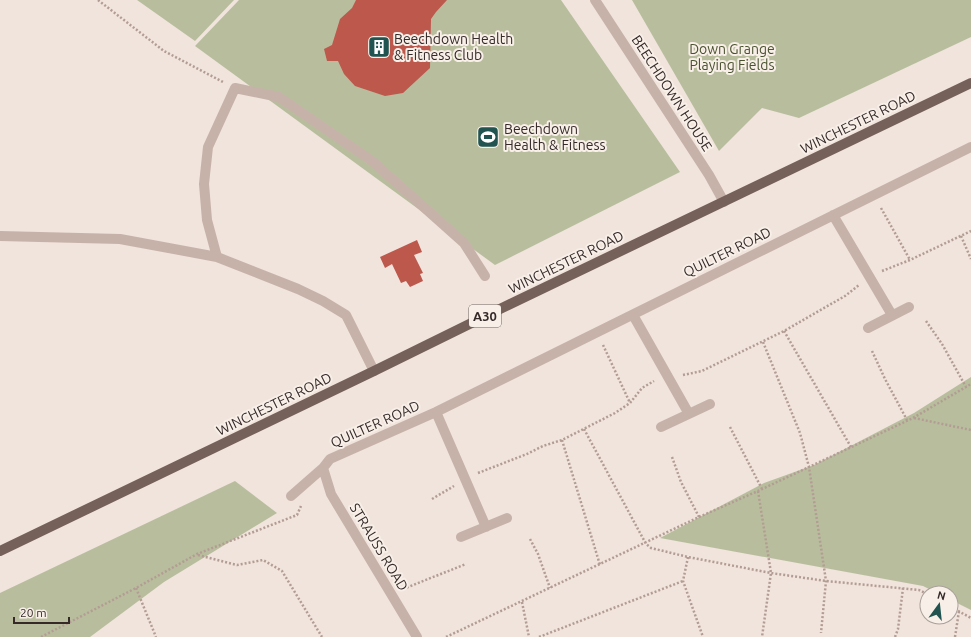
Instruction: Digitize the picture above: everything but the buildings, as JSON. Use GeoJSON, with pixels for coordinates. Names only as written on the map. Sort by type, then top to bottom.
{"type":"FeatureCollection","features":[{"type":"Feature","properties":{"kind":"main road","name":"WINCHESTER ROAD"},"geometry":{"type":"LineString","coordinates":[[0,551],[971,83]]}},
{"type":"Feature","properties":{"kind":"street","name":"BEECHDOWN HOUSE"},"geometry":{"type":"LineString","coordinates":[[595,0],[709,175],[724,202]]}},
{"type":"Feature","properties":{"kind":"street"},"geometry":{"type":"LineString","coordinates":[[217,258],[207,220],[204,184],[206,161],[208,146],[235,88],[279,97],[372,161],[464,243],[484,276]]}},
{"type":"Feature","properties":{"kind":"street","name":"QUILTER ROAD"},"geometry":{"type":"LineString","coordinates":[[291,496],[323,468],[330,459],[436,412],[971,147]]}},
{"type":"Feature","properties":{"kind":"street"},"geometry":{"type":"LineString","coordinates":[[833,215],[892,315]]}},
{"type":"Feature","properties":{"kind":"street"},"geometry":{"type":"LineString","coordinates":[[0,236],[120,239],[217,258],[298,289],[323,301],[346,315],[374,371]]}},
{"type":"Feature","properties":{"kind":"street"},"geometry":{"type":"LineString","coordinates":[[868,328],[909,307]]}},
{"type":"Feature","properties":{"kind":"street"},"geometry":{"type":"LineString","coordinates":[[633,315],[689,414]]}},
{"type":"Feature","properties":{"kind":"street"},"geometry":{"type":"LineString","coordinates":[[661,426],[710,404]]}},
{"type":"Feature","properties":{"kind":"street","name":"QUILTER ROAD"},"geometry":{"type":"LineString","coordinates":[[436,412],[486,527]]}},
{"type":"Feature","properties":{"kind":"street","name":"STRAUSS ROAD"},"geometry":{"type":"LineString","coordinates":[[323,468],[331,494],[417,637]]}},
{"type":"Feature","properties":{"kind":"street"},"geometry":{"type":"LineString","coordinates":[[462,537],[507,518]]}},
{"type":"Feature","properties":{"kind":"path"},"geometry":{"type":"LineString","coordinates":[[98,0],[164,51],[235,88]]}},
{"type":"Feature","properties":{"kind":"path"},"geometry":{"type":"LineString","coordinates":[[879,205],[910,260]]}},
{"type":"Feature","properties":{"kind":"path"},"geometry":{"type":"LineString","coordinates":[[432,499],[466,478],[527,454],[543,446],[562,440],[615,413],[630,403],[642,388],[658,377],[675,377],[702,371],[784,331],[845,296],[877,273],[910,260],[971,231]]}},
{"type":"Feature","properties":{"kind":"path"},"geometry":{"type":"LineString","coordinates":[[960,236],[971,259]]}},
{"type":"Feature","properties":{"kind":"path"},"geometry":{"type":"LineString","coordinates":[[926,321],[942,344],[966,387]]}},
{"type":"Feature","properties":{"kind":"path"},"geometry":{"type":"LineString","coordinates":[[784,331],[851,447]]}},
{"type":"Feature","properties":{"kind":"path"},"geometry":{"type":"LineString","coordinates":[[600,339],[630,403]]}},
{"type":"Feature","properties":{"kind":"path"},"geometry":{"type":"LineString","coordinates":[[763,342],[800,433],[808,467],[826,581],[821,633]]}},
{"type":"Feature","properties":{"kind":"path"},"geometry":{"type":"LineString","coordinates":[[872,351],[907,420]]}},
{"type":"Feature","properties":{"kind":"path"},"geometry":{"type":"LineString","coordinates":[[446,637],[646,544],[699,517],[913,418],[971,384]]}},
{"type":"Feature","properties":{"kind":"path"},"geometry":{"type":"LineString","coordinates":[[913,418],[971,430]]}},
{"type":"Feature","properties":{"kind":"path"},"geometry":{"type":"LineString","coordinates":[[730,428],[762,489]]}},
{"type":"Feature","properties":{"kind":"path"},"geometry":{"type":"LineString","coordinates":[[584,429],[646,544],[651,548],[688,557],[771,573],[826,581],[919,590]]}},
{"type":"Feature","properties":{"kind":"path"},"geometry":{"type":"LineString","coordinates":[[562,440],[600,565]]}},
{"type":"Feature","properties":{"kind":"path"},"geometry":{"type":"LineString","coordinates":[[672,457],[681,482],[699,517]]}},
{"type":"Feature","properties":{"kind":"path"},"geometry":{"type":"LineString","coordinates":[[758,491],[771,573],[762,637]]}},
{"type":"Feature","properties":{"kind":"path"},"geometry":{"type":"LineString","coordinates":[[41,637],[136,588],[197,554],[297,515],[303,502]]}},
{"type":"Feature","properties":{"kind":"path"},"geometry":{"type":"LineString","coordinates":[[530,539],[538,554],[550,588]]}},
{"type":"Feature","properties":{"kind":"path"},"geometry":{"type":"LineString","coordinates":[[197,554],[237,565],[262,560],[282,571],[322,637]]}},
{"type":"Feature","properties":{"kind":"path"},"geometry":{"type":"LineString","coordinates":[[688,557],[683,581],[704,637]]}},
{"type":"Feature","properties":{"kind":"path"},"geometry":{"type":"LineString","coordinates":[[404,589],[466,564]]}},
{"type":"Feature","properties":{"kind":"path"},"geometry":{"type":"LineString","coordinates":[[539,637],[683,581]]}},
{"type":"Feature","properties":{"kind":"path"},"geometry":{"type":"LineString","coordinates":[[136,588],[156,637]]}},
{"type":"Feature","properties":{"kind":"path"},"geometry":{"type":"LineString","coordinates":[[895,637],[898,629],[903,588]]}},
{"type":"Feature","properties":{"kind":"path"},"geometry":{"type":"LineString","coordinates":[[522,602],[529,637]]}},
{"type":"Feature","properties":{"kind":"path"},"geometry":{"type":"LineString","coordinates":[[959,611],[971,618]]}},
{"type":"Feature","properties":{"kind":"path"},"geometry":{"type":"LineString","coordinates":[[955,637],[957,625]]}},
{"type":"Feature","properties":{"kind":"green space"},"geometry":{"type":"Polygon","coordinates":[[[137,0],[234,0],[195,41],[137,0]]]}},
{"type":"Feature","properties":{"kind":"green space","name":"Beechdown Health & Fitness"},"geometry":{"type":"Polygon","coordinates":[[[239,0],[561,0],[680,172],[495,265],[195,46],[239,0]]]}},
{"type":"Feature","properties":{"kind":"green space","name":"Down Grange Playing Fields"},"geometry":{"type":"Polygon","coordinates":[[[632,0],[971,0],[971,37],[799,118],[762,108],[719,151],[632,0]]]}},
{"type":"Feature","properties":{"kind":"green space"},"geometry":{"type":"Polygon","coordinates":[[[971,377],[971,610],[959,604],[959,585],[919,585],[660,538],[764,483],[814,465],[914,413],[971,377]]]}},
{"type":"Feature","properties":{"kind":"green space"},"geometry":{"type":"Polygon","coordinates":[[[235,481],[277,513],[164,582],[90,637],[0,637],[0,593],[235,481]]]}},
{"type":"Feature","properties":{"kind":"place","name":"Beechdown Health & Fitness Club"},"geometry":{"type":"Point","coordinates":[379,47]}},
{"type":"Feature","properties":{"kind":"place","name":"Beechdown Health & Fitness"},"geometry":{"type":"Point","coordinates":[488,137]}}]}
